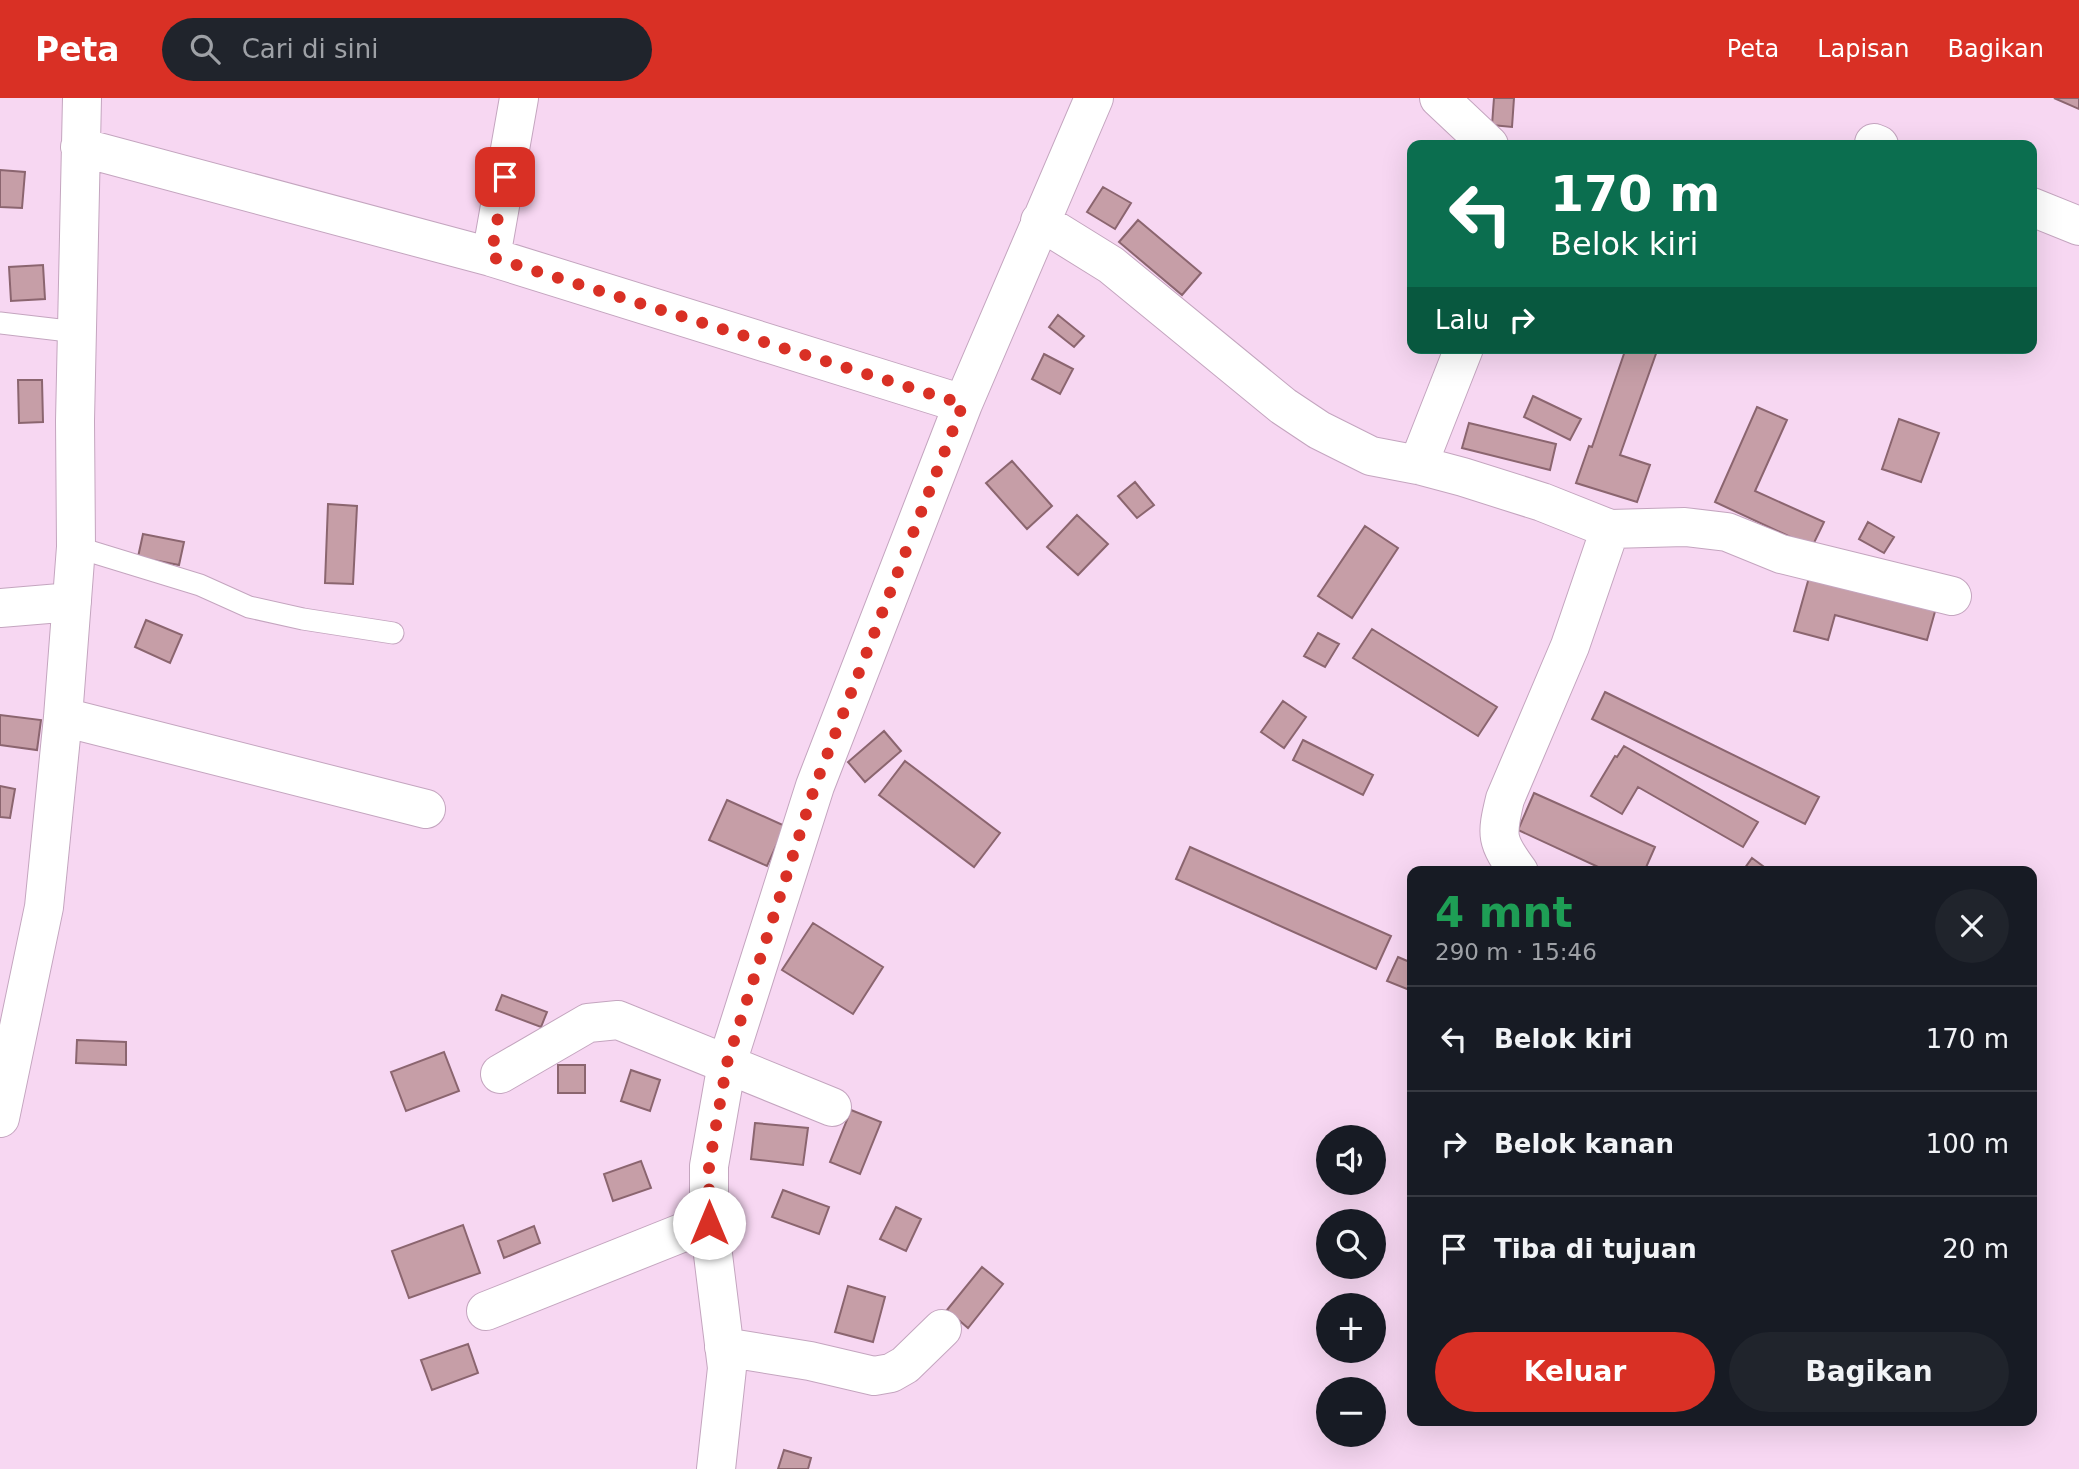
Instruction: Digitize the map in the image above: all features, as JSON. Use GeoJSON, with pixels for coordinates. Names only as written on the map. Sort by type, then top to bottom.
{"type":"FeatureCollection","features":[{"type":"Feature","properties":{"kind":"street"},"geometry":{"type":"LineString","coordinates":[[0,1118],[44,907],[63,716],[76,547],[75,435],[82,98]]}},
{"type":"Feature","properties":{"kind":"street"},"geometry":{"type":"LineString","coordinates":[[491,257],[519,98]]}},
{"type":"Feature","properties":{"kind":"street"},"geometry":{"type":"LineString","coordinates":[[716,1469],[727,1368],[709,1223],[709,1166],[727,1063],[815,786],[963,404],[1094,98]]}},
{"type":"Feature","properties":{"kind":"street"},"geometry":{"type":"LineString","coordinates":[[1439,98],[1484,140]]}},
{"type":"Feature","properties":{"kind":"street"},"geometry":{"type":"LineString","coordinates":[[80,147],[491,257],[963,404]]}},
{"type":"Feature","properties":{"kind":"street"},"geometry":{"type":"LineString","coordinates":[[2037,209],[2079,226]]}},
{"type":"Feature","properties":{"kind":"street"},"geometry":{"type":"LineString","coordinates":[[1040,221],[1111,265],[1283,407],[1319,430],[1371,456],[1418,465],[1542,502],[1610,529],[1685,527],[1727,532],[1781,554],[1952,596]]}},
{"type":"Feature","properties":{"kind":"street"},"geometry":{"type":"LineString","coordinates":[[1418,465],[1462,354]]}},
{"type":"Feature","properties":{"kind":"street"},"geometry":{"type":"LineString","coordinates":[[1514,866],[1500,847],[1499,825],[1506,799],[1570,646],[1610,529]]}},
{"type":"Feature","properties":{"kind":"street"},"geometry":{"type":"LineString","coordinates":[[0,608],[72,602]]}},
{"type":"Feature","properties":{"kind":"street"},"geometry":{"type":"LineString","coordinates":[[63,716],[426,809]]}},
{"type":"Feature","properties":{"kind":"street"},"geometry":{"type":"LineString","coordinates":[[500,1074],[588,1023],[618,1020],[832,1107]]}},
{"type":"Feature","properties":{"kind":"street"},"geometry":{"type":"LineString","coordinates":[[486,1311],[709,1223]]}},
{"type":"Feature","properties":{"kind":"street"},"geometry":{"type":"LineString","coordinates":[[724,1347],[810,1361],[874,1376],[891,1373],[905,1365],[942,1329]]}},
{"type":"Feature","properties":{"kind":"lane"},"geometry":{"type":"LineString","coordinates":[[0,323],[77,332]]}},
{"type":"Feature","properties":{"kind":"lane"},"geometry":{"type":"LineString","coordinates":[[76,547],[200,585],[250,607],[303,619],[393,633]]}},
{"type":"Feature","properties":{"kind":"building"},"geometry":{"type":"Polygon","coordinates":[[[1494,98],[1514,98],[1512,127],[1492,125],[1494,98]]]}},
{"type":"Feature","properties":{"kind":"building"},"geometry":{"type":"Polygon","coordinates":[[[2054,98],[2079,98],[2079,109],[2054,98]]]}},
{"type":"Feature","properties":{"kind":"building"},"geometry":{"type":"Polygon","coordinates":[[[0,170],[25,172],[22,208],[0,207],[0,170]]]}},
{"type":"Feature","properties":{"kind":"building"},"geometry":{"type":"Polygon","coordinates":[[[1103,187],[1131,203],[1115,229],[1087,212],[1103,187]]]}},
{"type":"Feature","properties":{"kind":"building"},"geometry":{"type":"Polygon","coordinates":[[[1138,220],[1201,273],[1182,295],[1119,242],[1138,220]]]}},
{"type":"Feature","properties":{"kind":"building"},"geometry":{"type":"Polygon","coordinates":[[[43,265],[45,299],[11,301],[9,267],[43,265]]]}},
{"type":"Feature","properties":{"kind":"building"},"geometry":{"type":"Polygon","coordinates":[[[1058,315],[1084,336],[1074,347],[1049,327],[1058,315]]]}},
{"type":"Feature","properties":{"kind":"building"},"geometry":{"type":"Polygon","coordinates":[[[1044,354],[1073,369],[1060,394],[1032,379],[1044,354]]]}},
{"type":"Feature","properties":{"kind":"building"},"geometry":{"type":"Polygon","coordinates":[[[1624,354],[1656,354],[1620,455],[1650,465],[1637,502],[1576,483],[1589,446],[1592,447],[1624,354]]]}},
{"type":"Feature","properties":{"kind":"building"},"geometry":{"type":"Polygon","coordinates":[[[18,380],[42,380],[43,422],[19,423],[18,380]]]}},
{"type":"Feature","properties":{"kind":"building"},"geometry":{"type":"Polygon","coordinates":[[[1533,396],[1581,419],[1570,440],[1524,417],[1533,396]]]}},
{"type":"Feature","properties":{"kind":"building"},"geometry":{"type":"Polygon","coordinates":[[[1757,407],[1787,420],[1755,491],[1824,522],[1812,547],[1715,502],[1757,407]]]}},
{"type":"Feature","properties":{"kind":"building"},"geometry":{"type":"Polygon","coordinates":[[[1899,419],[1939,433],[1921,482],[1882,469],[1899,419]]]}},
{"type":"Feature","properties":{"kind":"building"},"geometry":{"type":"Polygon","coordinates":[[[1469,423],[1556,444],[1550,470],[1462,448],[1469,423]]]}},
{"type":"Feature","properties":{"kind":"building"},"geometry":{"type":"Polygon","coordinates":[[[1012,461],[1052,506],[1027,529],[986,483],[1012,461]]]}},
{"type":"Feature","properties":{"kind":"building"},"geometry":{"type":"Polygon","coordinates":[[[1135,482],[1154,505],[1137,518],[1118,496],[1135,482]]]}},
{"type":"Feature","properties":{"kind":"building"},"geometry":{"type":"Polygon","coordinates":[[[328,504],[357,506],[353,584],[325,583],[328,504]]]}},
{"type":"Feature","properties":{"kind":"building"},"geometry":{"type":"Polygon","coordinates":[[[1077,515],[1108,544],[1078,575],[1047,547],[1077,515]]]}},
{"type":"Feature","properties":{"kind":"building"},"geometry":{"type":"Polygon","coordinates":[[[1868,522],[1894,537],[1884,553],[1859,539],[1868,522]]]}},
{"type":"Feature","properties":{"kind":"building"},"geometry":{"type":"Polygon","coordinates":[[[1365,526],[1398,548],[1352,618],[1318,596],[1365,526]]]}},
{"type":"Feature","properties":{"kind":"building"},"geometry":{"type":"Polygon","coordinates":[[[143,534],[184,542],[179,565],[138,557],[143,534]]]}},
{"type":"Feature","properties":{"kind":"building"},"geometry":{"type":"Polygon","coordinates":[[[1810,574],[1936,608],[1927,640],[1835,615],[1828,640],[1794,631],[1810,574]]]}},
{"type":"Feature","properties":{"kind":"building"},"geometry":{"type":"Polygon","coordinates":[[[146,620],[182,635],[170,663],[135,647],[146,620]]]}},
{"type":"Feature","properties":{"kind":"building"},"geometry":{"type":"Polygon","coordinates":[[[1372,629],[1497,707],[1478,736],[1353,658],[1372,629]]]}},
{"type":"Feature","properties":{"kind":"building"},"geometry":{"type":"Polygon","coordinates":[[[1318,633],[1339,644],[1325,667],[1304,656],[1318,633]]]}},
{"type":"Feature","properties":{"kind":"building"},"geometry":{"type":"Polygon","coordinates":[[[1605,692],[1819,797],[1805,824],[1592,719],[1605,692]]]}},
{"type":"Feature","properties":{"kind":"building"},"geometry":{"type":"Polygon","coordinates":[[[1283,701],[1306,717],[1284,748],[1261,732],[1283,701]]]}},
{"type":"Feature","properties":{"kind":"building"},"geometry":{"type":"Polygon","coordinates":[[[0,715],[41,720],[37,750],[0,745],[0,715]]]}},
{"type":"Feature","properties":{"kind":"building"},"geometry":{"type":"Polygon","coordinates":[[[884,731],[901,751],[865,782],[848,762],[884,731]]]}},
{"type":"Feature","properties":{"kind":"building"},"geometry":{"type":"Polygon","coordinates":[[[1303,740],[1373,775],[1363,795],[1293,760],[1303,740]]]}},
{"type":"Feature","properties":{"kind":"building"},"geometry":{"type":"Polygon","coordinates":[[[1624,746],[1758,822],[1743,847],[1638,787],[1622,814],[1591,796],[1624,746]]]}},
{"type":"Feature","properties":{"kind":"building"},"geometry":{"type":"Polygon","coordinates":[[[905,761],[1000,833],[974,867],[879,795],[905,761]]]}},
{"type":"Feature","properties":{"kind":"building"},"geometry":{"type":"Polygon","coordinates":[[[0,786],[15,789],[10,818],[0,817],[0,786]]]}},
{"type":"Feature","properties":{"kind":"building"},"geometry":{"type":"Polygon","coordinates":[[[1534,793],[1655,847],[1647,866],[1596,866],[1518,830],[1534,793]]]}},
{"type":"Feature","properties":{"kind":"building"},"geometry":{"type":"Polygon","coordinates":[[[727,800],[785,826],[767,866],[709,840],[727,800]]]}},
{"type":"Feature","properties":{"kind":"building"},"geometry":{"type":"Polygon","coordinates":[[[1190,847],[1391,936],[1376,969],[1176,879],[1190,847]]]}},
{"type":"Feature","properties":{"kind":"building"},"geometry":{"type":"Polygon","coordinates":[[[1752,858],[1763,866],[1746,866],[1752,858]]]}},
{"type":"Feature","properties":{"kind":"building"},"geometry":{"type":"Polygon","coordinates":[[[813,923],[883,967],[853,1014],[782,970],[813,923]]]}},
{"type":"Feature","properties":{"kind":"building"},"geometry":{"type":"Polygon","coordinates":[[[1398,957],[1407,961],[1407,989],[1387,981],[1398,957]]]}},
{"type":"Feature","properties":{"kind":"building"},"geometry":{"type":"Polygon","coordinates":[[[502,995],[547,1012],[541,1027],[496,1010],[502,995]]]}},
{"type":"Feature","properties":{"kind":"building"},"geometry":{"type":"Polygon","coordinates":[[[77,1040],[126,1042],[126,1065],[76,1063],[77,1040]]]}},
{"type":"Feature","properties":{"kind":"building"},"geometry":{"type":"Polygon","coordinates":[[[444,1052],[459,1091],[406,1111],[391,1072],[444,1052]]]}},
{"type":"Feature","properties":{"kind":"building"},"geometry":{"type":"Polygon","coordinates":[[[558,1065],[585,1065],[585,1093],[558,1093],[558,1065]]]}},
{"type":"Feature","properties":{"kind":"building"},"geometry":{"type":"Polygon","coordinates":[[[631,1070],[660,1080],[650,1111],[621,1101],[631,1070]]]}},
{"type":"Feature","properties":{"kind":"building"},"geometry":{"type":"Polygon","coordinates":[[[851,1110],[881,1122],[860,1174],[830,1162],[851,1110]]]}},
{"type":"Feature","properties":{"kind":"building"},"geometry":{"type":"Polygon","coordinates":[[[755,1123],[808,1128],[803,1165],[751,1159],[755,1123]]]}},
{"type":"Feature","properties":{"kind":"building"},"geometry":{"type":"Polygon","coordinates":[[[641,1161],[651,1188],[613,1201],[604,1174],[641,1161]]]}},
{"type":"Feature","properties":{"kind":"building"},"geometry":{"type":"Polygon","coordinates":[[[783,1190],[829,1207],[819,1234],[772,1217],[783,1190]]]}},
{"type":"Feature","properties":{"kind":"building"},"geometry":{"type":"Polygon","coordinates":[[[896,1207],[921,1219],[906,1251],[880,1239],[896,1207]]]}},
{"type":"Feature","properties":{"kind":"building"},"geometry":{"type":"Polygon","coordinates":[[[463,1225],[480,1273],[409,1298],[392,1251],[463,1225]]]}},
{"type":"Feature","properties":{"kind":"building"},"geometry":{"type":"Polygon","coordinates":[[[534,1226],[540,1243],[504,1258],[498,1241],[534,1226]]]}},
{"type":"Feature","properties":{"kind":"building"},"geometry":{"type":"Polygon","coordinates":[[[982,1267],[1003,1284],[968,1328],[947,1310],[982,1267]]]}},
{"type":"Feature","properties":{"kind":"building"},"geometry":{"type":"Polygon","coordinates":[[[848,1286],[885,1297],[873,1342],[835,1332],[848,1286]]]}},
{"type":"Feature","properties":{"kind":"building"},"geometry":{"type":"Polygon","coordinates":[[[468,1344],[478,1373],[432,1390],[421,1360],[468,1344]]]}},
{"type":"Feature","properties":{"kind":"building"},"geometry":{"type":"Polygon","coordinates":[[[784,1450],[811,1458],[808,1469],[778,1469],[784,1450]]]}},
{"type":"Feature","properties":{"kind":"route"},"geometry":{"type":"LineString","coordinates":[[505,177],[491,257],[963,404],[815,786],[727,1063],[709,1166],[709,1223]]}}]}
